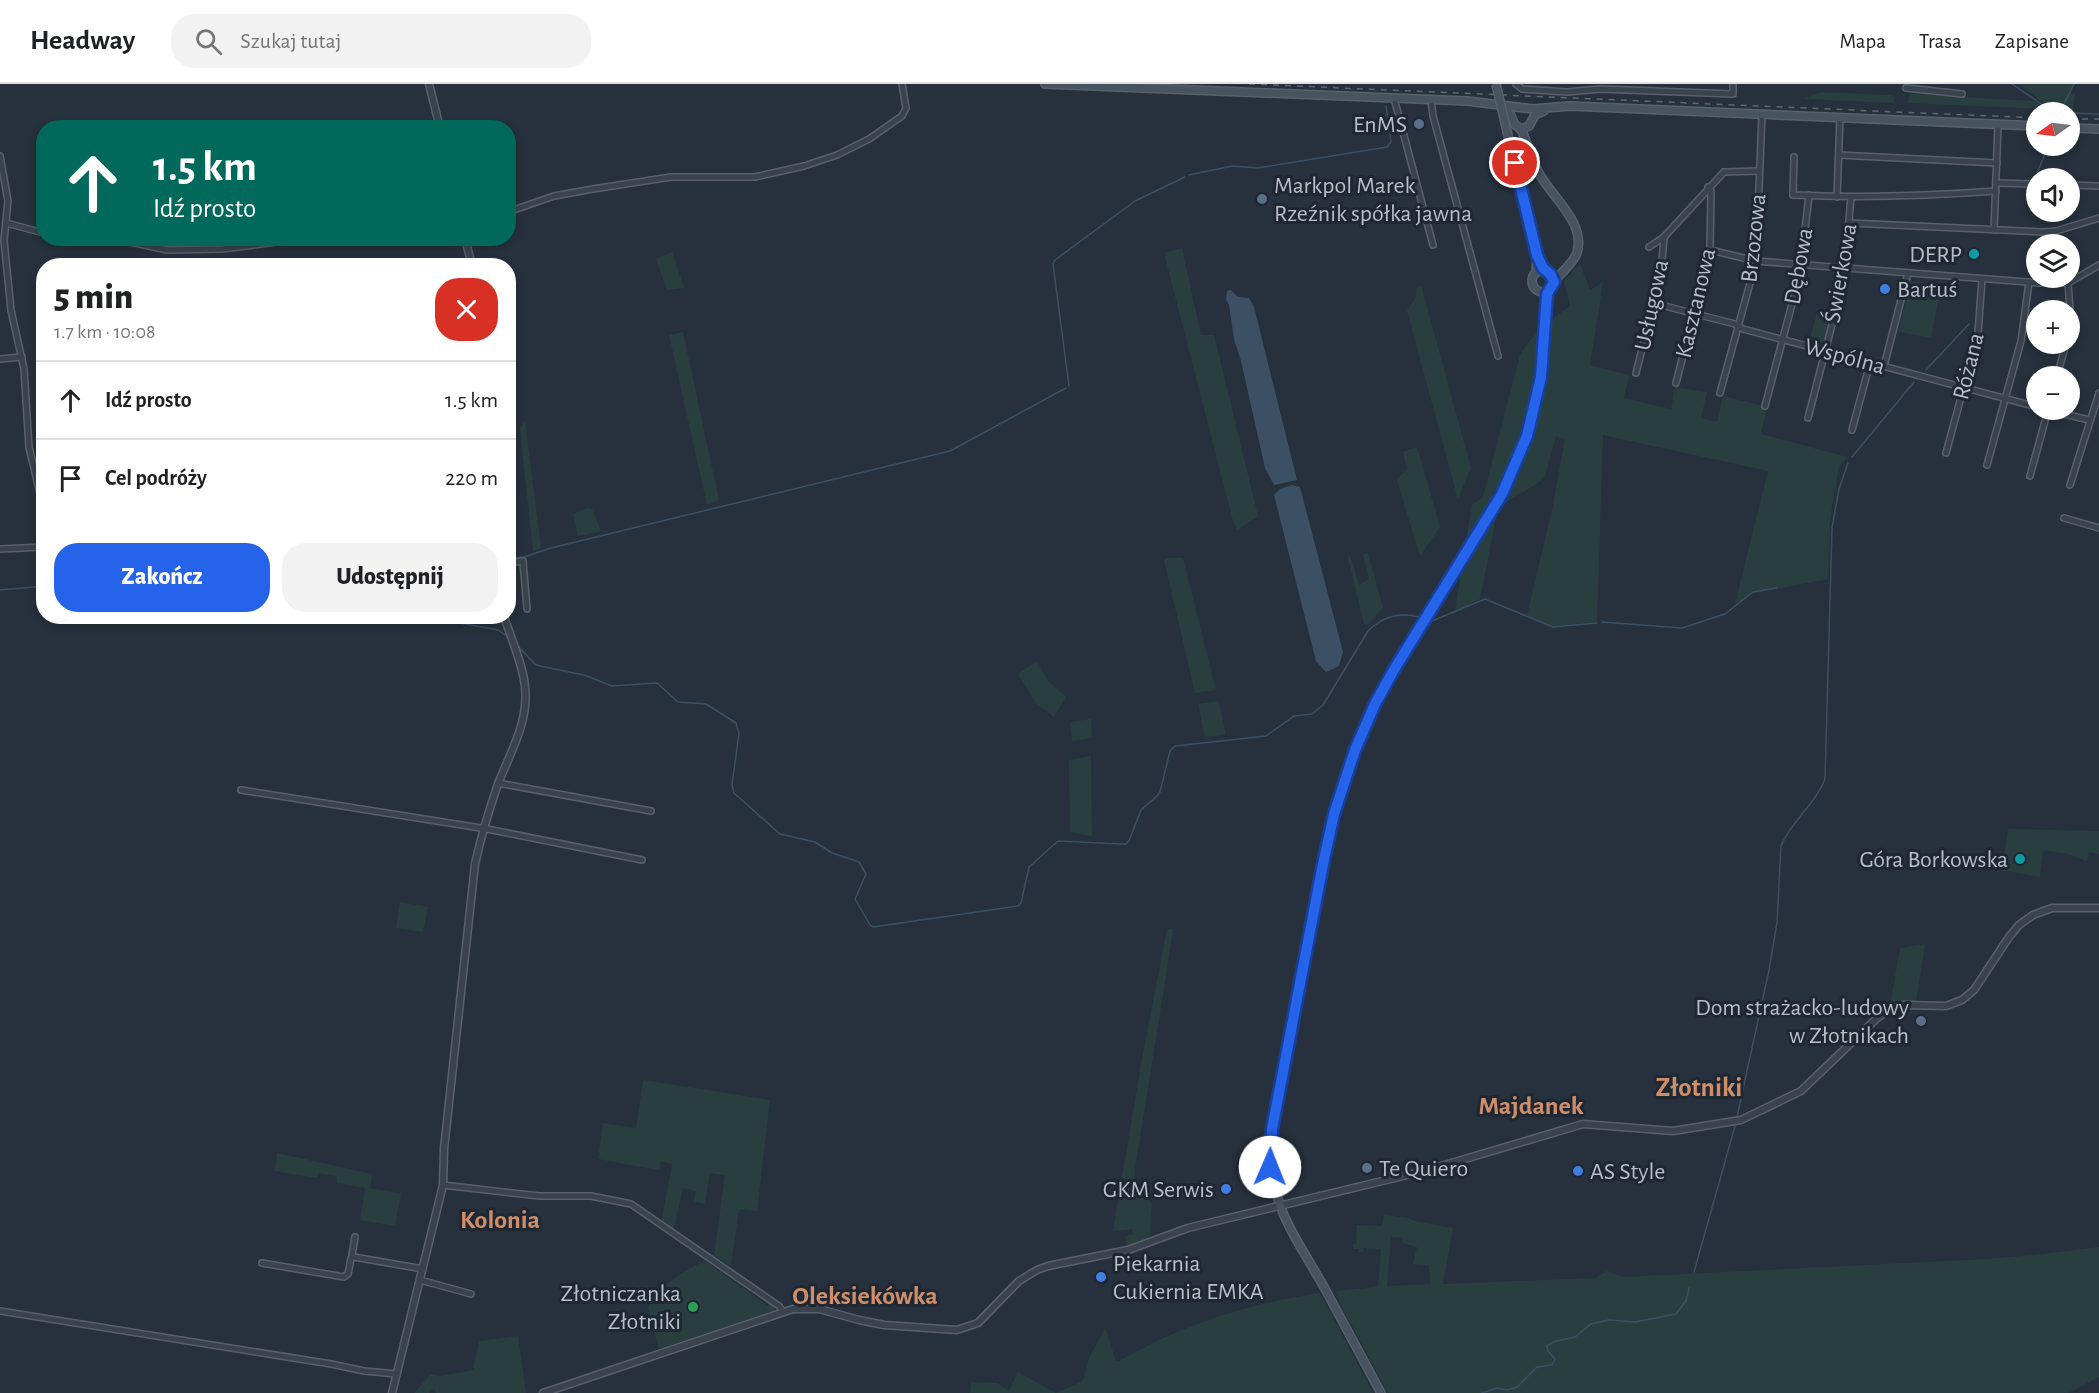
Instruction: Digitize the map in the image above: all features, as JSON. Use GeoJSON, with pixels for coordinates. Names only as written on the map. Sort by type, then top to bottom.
{"type":"FeatureCollection","features":[{"type":"Feature","properties":{"kind":"main road"},"geometry":{"type":"LineString","coordinates":[[1046,84],[1481,102],[1529,109],[1570,106],[2026,126]]}},
{"type":"Feature","properties":{"kind":"main road"},"geometry":{"type":"LineString","coordinates":[[1496,84],[1537,255],[1536,273],[1532,283],[1545,308]]}},
{"type":"Feature","properties":{"kind":"main road"},"geometry":{"type":"LineString","coordinates":[[1381,1393],[1297,1242],[1280,1205],[1271,1174],[1272,1129],[1323,864],[1334,814],[1355,750],[1384,686],[1494,510],[1515,467],[1527,436],[1541,377],[1545,308],[1549,291],[1576,254],[1577,230],[1572,220],[1538,172],[1529,148],[1512,117],[1499,106]]}},
{"type":"Feature","properties":{"kind":"main road"},"geometry":{"type":"LineString","coordinates":[[1512,117],[1517,108]]}},
{"type":"Feature","properties":{"kind":"main road"},"geometry":{"type":"LineString","coordinates":[[1529,148],[1529,126],[1534,118],[1549,108]]}},
{"type":"Feature","properties":{"kind":"main road"},"geometry":{"type":"LineString","coordinates":[[1529,109],[1534,118]]}},
{"type":"Feature","properties":{"kind":"main road"},"geometry":{"type":"LineString","coordinates":[[1519,128],[1529,126]]}},
{"type":"Feature","properties":{"kind":"main road"},"geometry":{"type":"LineString","coordinates":[[2080,128],[2099,129]]}},
{"type":"Feature","properties":{"kind":"main road"},"geometry":{"type":"LineString","coordinates":[[1537,255],[1554,282]]}},
{"type":"Feature","properties":{"kind":"main road"},"geometry":{"type":"LineString","coordinates":[[1536,273],[1565,270]]}},
{"type":"Feature","properties":{"kind":"main road"},"geometry":{"type":"LineString","coordinates":[[1538,291],[1549,291]]}},
{"type":"Feature","properties":{"kind":"street"},"geometry":{"type":"LineString","coordinates":[[429,84],[438,120]]}},
{"type":"Feature","properties":{"kind":"street"},"geometry":{"type":"LineString","coordinates":[[516,209],[554,196],[670,177],[755,177],[804,166],[869,139],[902,116],[906,108],[902,84]]}},
{"type":"Feature","properties":{"kind":"street"},"geometry":{"type":"LineString","coordinates":[[1518,86],[1567,92],[1600,89],[1733,94],[1733,84]]}},
{"type":"Feature","properties":{"kind":"street"},"geometry":{"type":"LineString","coordinates":[[1906,87],[1962,94]]}},
{"type":"Feature","properties":{"kind":"street"},"geometry":{"type":"LineString","coordinates":[[1394,98],[1433,245]]}},
{"type":"Feature","properties":{"kind":"street"},"geometry":{"type":"LineString","coordinates":[[1431,100],[1433,116],[1498,356]]}},
{"type":"Feature","properties":{"kind":"street","name":"Brzozowa"},"geometry":{"type":"LineString","coordinates":[[1720,393],[1756,261],[1761,115]]}},
{"type":"Feature","properties":{"kind":"street"},"geometry":{"type":"LineString","coordinates":[[1837,197],[1840,117]]}},
{"type":"Feature","properties":{"kind":"street"},"geometry":{"type":"LineString","coordinates":[[1994,230],[1998,125]]}},
{"type":"Feature","properties":{"kind":"street"},"geometry":{"type":"LineString","coordinates":[[1839,155],[1997,162]]}},
{"type":"Feature","properties":{"kind":"street"},"geometry":{"type":"LineString","coordinates":[[0,156],[8,201],[4,241],[9,290],[22,357],[29,447],[36,477]]}},
{"type":"Feature","properties":{"kind":"street"},"geometry":{"type":"LineString","coordinates":[[1794,157],[1793,195],[1919,196],[1995,191]]}},
{"type":"Feature","properties":{"kind":"street"},"geometry":{"type":"LineString","coordinates":[[1649,247],[1664,237],[1724,172],[1760,171]]}},
{"type":"Feature","properties":{"kind":"street"},"geometry":{"type":"LineString","coordinates":[[1996,183],[2026,184]]}},
{"type":"Feature","properties":{"kind":"street"},"geometry":{"type":"LineString","coordinates":[[2080,186],[2099,186]]}},
{"type":"Feature","properties":{"kind":"street","name":"Kasztanowa"},"geometry":{"type":"LineString","coordinates":[[1676,383],[1710,250],[1711,191],[1708,188]]}},
{"type":"Feature","properties":{"kind":"street","name":"Dębowa"},"geometry":{"type":"LineString","coordinates":[[1765,406],[1802,265],[1809,195]]}},
{"type":"Feature","properties":{"kind":"street","name":"Świerkowa"},"geometry":{"type":"LineString","coordinates":[[1808,418],[1846,269],[1851,197]]}},
{"type":"Feature","properties":{"kind":"street"},"geometry":{"type":"LineString","coordinates":[[1850,223],[2056,231],[2099,218]]}},
{"type":"Feature","properties":{"kind":"street"},"geometry":{"type":"LineString","coordinates":[[6,223],[36,232]]}},
{"type":"Feature","properties":{"kind":"street","name":"Usługowa"},"geometry":{"type":"LineString","coordinates":[[1636,373],[1661,274],[1664,237]]}},
{"type":"Feature","properties":{"kind":"street"},"geometry":{"type":"LineString","coordinates":[[149,246],[167,250],[223,249],[246,246]]}},
{"type":"Feature","properties":{"kind":"street"},"geometry":{"type":"LineString","coordinates":[[1710,250],[1756,261],[2026,282]]}},
{"type":"Feature","properties":{"kind":"street"},"geometry":{"type":"LineString","coordinates":[[2080,276],[2099,265]]}},
{"type":"Feature","properties":{"kind":"street"},"geometry":{"type":"LineString","coordinates":[[1884,366],[1908,273]]}},
{"type":"Feature","properties":{"kind":"street","name":"Różana"},"geometry":{"type":"LineString","coordinates":[[1946,453],[1978,334],[1982,279]]}},
{"type":"Feature","properties":{"kind":"street"},"geometry":{"type":"LineString","coordinates":[[1987,465],[2021,341],[2028,288]]}},
{"type":"Feature","properties":{"kind":"street","name":"Wspólna"},"geometry":{"type":"LineString","coordinates":[[1653,303],[2026,404]]}},
{"type":"Feature","properties":{"kind":"street"},"geometry":{"type":"LineString","coordinates":[[0,359],[22,357]]}},
{"type":"Feature","properties":{"kind":"street"},"geometry":{"type":"LineString","coordinates":[[1852,430],[1870,363]]}},
{"type":"Feature","properties":{"kind":"street"},"geometry":{"type":"LineString","coordinates":[[2070,486],[2099,393]]}},
{"type":"Feature","properties":{"kind":"street"},"geometry":{"type":"LineString","coordinates":[[2080,418],[2089,420]]}},
{"type":"Feature","properties":{"kind":"street"},"geometry":{"type":"LineString","coordinates":[[2030,476],[2045,420]]}},
{"type":"Feature","properties":{"kind":"street"},"geometry":{"type":"LineString","coordinates":[[2064,518],[2099,528]]}},
{"type":"Feature","properties":{"kind":"street"},"geometry":{"type":"LineString","coordinates":[[0,549],[36,547]]}},
{"type":"Feature","properties":{"kind":"street"},"geometry":{"type":"LineString","coordinates":[[516,562],[523,561],[527,609]]}},
{"type":"Feature","properties":{"kind":"street"},"geometry":{"type":"LineString","coordinates":[[392,1393],[443,1185],[444,1149],[472,878],[483,829],[498,783],[521,726],[526,690],[506,624]]}},
{"type":"Feature","properties":{"kind":"street"},"geometry":{"type":"LineString","coordinates":[[498,783],[651,811]]}},
{"type":"Feature","properties":{"kind":"street"},"geometry":{"type":"LineString","coordinates":[[241,790],[483,829],[642,860]]}},
{"type":"Feature","properties":{"kind":"street"},"geometry":{"type":"LineString","coordinates":[[543,1393],[783,1312],[809,1308],[884,1325],[957,1330],[970,1328],[991,1313],[1020,1281],[1036,1270],[1128,1250],[1188,1228],[1428,1170],[1583,1124],[1673,1131],[1741,1120],[1801,1091],[1876,1019],[1891,1008],[1903,1005],[1947,1006],[1962,1000],[1974,990],[2019,925],[2033,915],[2052,908],[2099,908]]}},
{"type":"Feature","properties":{"kind":"street"},"geometry":{"type":"LineString","coordinates":[[443,1185],[539,1196],[591,1197],[631,1204],[746,1281],[779,1306],[783,1312]]}},
{"type":"Feature","properties":{"kind":"street"},"geometry":{"type":"LineString","coordinates":[[354,1257],[352,1255],[355,1237]]}},
{"type":"Feature","properties":{"kind":"street"},"geometry":{"type":"LineString","coordinates":[[354,1257],[423,1269]]}},
{"type":"Feature","properties":{"kind":"street"},"geometry":{"type":"LineString","coordinates":[[262,1263],[344,1277],[348,1274],[351,1258],[354,1257]]}},
{"type":"Feature","properties":{"kind":"street"},"geometry":{"type":"LineString","coordinates":[[420,1280],[471,1294]]}},
{"type":"Feature","properties":{"kind":"street"},"geometry":{"type":"LineString","coordinates":[[0,1311],[363,1371],[397,1374]]}},
{"type":"Feature","properties":{"kind":"green space"},"geometry":{"type":"Polygon","coordinates":[[[2020,84],[2073,84],[2069,93],[2075,94],[2074,102],[2042,102],[2020,84]]]}},
{"type":"Feature","properties":{"kind":"green space"},"geometry":{"type":"Polygon","coordinates":[[[1821,92],[1890,95],[1894,97],[1894,103],[1804,99],[1821,92]]]}},
{"type":"Feature","properties":{"kind":"green space"},"geometry":{"type":"Polygon","coordinates":[[[1910,94],[2036,102],[2026,102],[2026,108],[1907,103],[1910,94]]]}},
{"type":"Feature","properties":{"kind":"green space"},"geometry":{"type":"Polygon","coordinates":[[[1182,248],[1201,335],[1214,335],[1258,516],[1237,530],[1164,253],[1182,248]]]}},
{"type":"Feature","properties":{"kind":"green space"},"geometry":{"type":"Polygon","coordinates":[[[672,252],[684,288],[667,290],[656,259],[672,252]]]}},
{"type":"Feature","properties":{"kind":"green space"},"geometry":{"type":"Polygon","coordinates":[[[1580,264],[1590,290],[1603,282],[1590,365],[1629,375],[1624,398],[1671,409],[1675,387],[1707,392],[1701,418],[1717,422],[1723,396],[1767,407],[1761,434],[1847,457],[1839,467],[1830,520],[1828,579],[1754,593],[1735,604],[1768,471],[1603,435],[1597,622],[1554,626],[1527,616],[1553,505],[1565,439],[1556,436],[1545,476],[1538,483],[1498,507],[1480,599],[1455,611],[1472,505],[1483,497],[1520,355],[1536,334],[1570,306],[1564,281],[1580,264]]]}},
{"type":"Feature","properties":{"kind":"green space"},"geometry":{"type":"Polygon","coordinates":[[[1910,281],[1941,285],[1931,338],[1899,332],[1910,281]]]}},
{"type":"Feature","properties":{"kind":"green space"},"geometry":{"type":"Polygon","coordinates":[[[1421,285],[1471,468],[1458,499],[1407,311],[1415,299],[1417,288],[1421,285]]]}},
{"type":"Feature","properties":{"kind":"green space"},"geometry":{"type":"Polygon","coordinates":[[[1817,313],[1832,317],[1826,340],[1816,344],[1809,342],[1817,313]]]}},
{"type":"Feature","properties":{"kind":"green space"},"geometry":{"type":"Polygon","coordinates":[[[683,332],[719,500],[707,505],[669,335],[683,332]]]}},
{"type":"Feature","properties":{"kind":"green space"},"geometry":{"type":"Polygon","coordinates":[[[525,421],[541,548],[533,551],[520,429],[525,421]]]}},
{"type":"Feature","properties":{"kind":"green space"},"geometry":{"type":"Polygon","coordinates":[[[1417,447],[1440,527],[1420,556],[1397,480],[1407,469],[1403,452],[1417,447]]]}},
{"type":"Feature","properties":{"kind":"green space"},"geometry":{"type":"Polygon","coordinates":[[[587,508],[592,509],[601,531],[578,536],[573,514],[587,508]]]}},
{"type":"Feature","properties":{"kind":"green space"},"geometry":{"type":"Polygon","coordinates":[[[1368,553],[1383,608],[1367,625],[1364,624],[1348,557],[1350,556],[1359,585],[1369,579],[1363,554],[1368,553]]]}},
{"type":"Feature","properties":{"kind":"green space"},"geometry":{"type":"Polygon","coordinates":[[[1183,558],[1216,690],[1195,693],[1164,560],[1183,558]]]}},
{"type":"Feature","properties":{"kind":"green space"},"geometry":{"type":"Polygon","coordinates":[[[1037,661],[1049,682],[1066,697],[1054,717],[1035,702],[1018,674],[1037,661]]]}},
{"type":"Feature","properties":{"kind":"green space"},"geometry":{"type":"Polygon","coordinates":[[[1219,701],[1226,735],[1205,737],[1198,704],[1219,701]]]}},
{"type":"Feature","properties":{"kind":"green space"},"geometry":{"type":"Polygon","coordinates":[[[1091,719],[1092,738],[1072,741],[1070,722],[1091,719]]]}},
{"type":"Feature","properties":{"kind":"green space"},"geometry":{"type":"Polygon","coordinates":[[[1091,756],[1092,836],[1070,832],[1069,760],[1091,756]]]}},
{"type":"Feature","properties":{"kind":"green space"},"geometry":{"type":"Polygon","coordinates":[[[2008,829],[2099,831],[2099,854],[2089,852],[2087,861],[2068,854],[2043,850],[2040,877],[2002,870],[2008,829]]]}},
{"type":"Feature","properties":{"kind":"green space"},"geometry":{"type":"Polygon","coordinates":[[[400,902],[428,907],[423,932],[396,928],[400,902]]]}},
{"type":"Feature","properties":{"kind":"green space"},"geometry":{"type":"Polygon","coordinates":[[[1167,929],[1173,929],[1135,1169],[1134,1193],[1148,1198],[1152,1205],[1150,1237],[1127,1246],[1125,1236],[1133,1234],[1132,1229],[1113,1231],[1141,1064],[1167,929]]]}},
{"type":"Feature","properties":{"kind":"green space"},"geometry":{"type":"Polygon","coordinates":[[[1925,944],[1916,1002],[1890,1006],[1900,948],[1925,944]]]}},
{"type":"Feature","properties":{"kind":"green space"},"geometry":{"type":"Polygon","coordinates":[[[643,1080],[770,1100],[757,1211],[739,1209],[731,1266],[714,1256],[725,1175],[710,1173],[705,1204],[694,1201],[696,1191],[683,1188],[673,1232],[661,1224],[672,1164],[661,1161],[659,1170],[598,1159],[603,1123],[636,1128],[643,1080]]]}},
{"type":"Feature","properties":{"kind":"green space"},"geometry":{"type":"Polygon","coordinates":[[[277,1153],[372,1174],[370,1188],[401,1193],[395,1226],[360,1220],[365,1188],[337,1183],[337,1176],[319,1173],[317,1178],[275,1171],[277,1153]]]}},
{"type":"Feature","properties":{"kind":"green space"},"geometry":{"type":"Polygon","coordinates":[[[1384,1215],[1453,1228],[1443,1284],[1596,1278],[1607,1271],[1623,1277],[1987,1259],[2099,1247],[2099,1377],[2068,1393],[1388,1393],[1335,1291],[1378,1287],[1381,1249],[1364,1248],[1363,1252],[1359,1252],[1359,1249],[1353,1249],[1353,1244],[1356,1244],[1357,1225],[1382,1226],[1384,1215]],[[1391,1237],[1387,1286],[1430,1284],[1429,1265],[1413,1264],[1417,1247],[1402,1243],[1403,1238],[1391,1237]]]}},
{"type":"Feature","properties":{"kind":"green space"},"geometry":{"type":"Polygon","coordinates":[[[705,1261],[768,1306],[770,1303],[775,1310],[659,1349],[648,1307],[659,1292],[673,1280],[705,1261]]]}},
{"type":"Feature","properties":{"kind":"green space"},"geometry":{"type":"Polygon","coordinates":[[[1320,1293],[1373,1393],[1056,1393],[1081,1382],[1089,1358],[1105,1328],[1116,1361],[1118,1361],[1205,1321],[1262,1304],[1320,1293]]]}},
{"type":"Feature","properties":{"kind":"green space"},"geometry":{"type":"Polygon","coordinates":[[[518,1336],[526,1393],[436,1393],[434,1388],[429,1393],[414,1393],[431,1374],[440,1376],[473,1370],[479,1341],[518,1336]]]}},
{"type":"Feature","properties":{"kind":"green space"},"geometry":{"type":"Polygon","coordinates":[[[1018,1372],[1056,1393],[970,1393],[971,1382],[997,1383],[1009,1391],[1018,1372]]]}},
{"type":"Feature","properties":{"kind":"water"},"geometry":{"type":"Polygon","coordinates":[[[1231,290],[1238,297],[1249,298],[1254,307],[1297,480],[1274,485],[1265,468],[1226,299],[1227,291],[1231,290]]]}},
{"type":"Feature","properties":{"kind":"water"},"geometry":{"type":"Polygon","coordinates":[[[1292,485],[1300,487],[1343,652],[1339,666],[1326,672],[1316,661],[1274,495],[1280,489],[1292,485]]]}},
{"type":"Feature","properties":{"kind":"waterway"},"geometry":{"type":"LineString","coordinates":[[2012,84],[2038,102]]}},
{"type":"Feature","properties":{"kind":"waterway"},"geometry":{"type":"LineString","coordinates":[[2065,102],[2074,84]]}},
{"type":"Feature","properties":{"kind":"waterway"},"geometry":{"type":"LineString","coordinates":[[1189,175],[1232,166],[1258,168],[1387,147],[1391,142],[1386,106]]}},
{"type":"Feature","properties":{"kind":"waterway"},"geometry":{"type":"LineString","coordinates":[[2080,113],[2099,114]]}},
{"type":"Feature","properties":{"kind":"waterway"},"geometry":{"type":"LineString","coordinates":[[2039,168],[2044,156]]}},
{"type":"Feature","properties":{"kind":"waterway"},"geometry":{"type":"LineString","coordinates":[[1069,386],[1053,264],[1055,260],[1135,201],[1185,177]]}},
{"type":"Feature","properties":{"kind":"waterway"},"geometry":{"type":"LineString","coordinates":[[1926,370],[1969,324]]}},
{"type":"Feature","properties":{"kind":"waterway"},"geometry":{"type":"LineString","coordinates":[[1852,457],[1914,382]]}},
{"type":"Feature","properties":{"kind":"waterway"},"geometry":{"type":"LineString","coordinates":[[516,558],[950,451],[1066,388]]}},
{"type":"Feature","properties":{"kind":"waterway"},"geometry":{"type":"LineString","coordinates":[[1737,1117],[1777,923],[1781,846],[1825,779],[1832,528],[1839,489],[1848,463]]}},
{"type":"Feature","properties":{"kind":"waterway"},"geometry":{"type":"LineString","coordinates":[[0,590],[36,587]]}},
{"type":"Feature","properties":{"kind":"waterway"},"geometry":{"type":"LineString","coordinates":[[1602,622],[1682,628],[1725,614],[1753,592],[1777,588]]}},
{"type":"Feature","properties":{"kind":"waterway"},"geometry":{"type":"LineString","coordinates":[[1432,621],[1485,599],[1553,627],[1597,623]]}},
{"type":"Feature","properties":{"kind":"waterway"},"geometry":{"type":"LineString","coordinates":[[518,646],[535,664],[540,666],[584,675],[612,686],[657,683],[678,702],[706,704],[736,723],[739,733],[732,785],[734,793],[780,834],[815,842],[832,853],[859,862],[866,874],[855,899],[873,927],[1018,906],[1021,903],[1029,867],[1058,841],[1120,844],[1126,844],[1129,841],[1141,810],[1160,792],[1170,751],[1175,746],[1266,736],[1294,716],[1312,714],[1323,705],[1368,631],[1379,622],[1392,617],[1405,615],[1419,617]]}},
{"type":"Feature","properties":{"kind":"waterway"},"geometry":{"type":"LineString","coordinates":[[465,624],[498,630],[507,636]]}},
{"type":"Feature","properties":{"kind":"waterway"},"geometry":{"type":"LineString","coordinates":[[1694,1272],[1735,1126]]}},
{"type":"Feature","properties":{"kind":"waterway"},"geometry":{"type":"LineString","coordinates":[[1482,1393],[1498,1388],[1507,1390],[1517,1387],[1537,1367],[1552,1365],[1555,1359],[1547,1346],[1553,1342],[1575,1337],[1591,1324],[1609,1320],[1635,1322],[1676,1314],[1686,1301],[1689,1288]]}},
{"type":"Feature","properties":{"kind":"railway"},"geometry":{"type":"LineString","coordinates":[[1249,84],[2026,118]]}},
{"type":"Feature","properties":{"kind":"railway"},"geometry":{"type":"LineString","coordinates":[[2080,119],[2099,119]]}},
{"type":"Feature","properties":{"kind":"place","name":"EnMS"},"geometry":{"type":"Point","coordinates":[1419,124]}},
{"type":"Feature","properties":{"kind":"place","name":"Markpol Marek Rzeźnik spółka jawna"},"geometry":{"type":"Point","coordinates":[1262,199]}},
{"type":"Feature","properties":{"kind":"place","name":"DERP"},"geometry":{"type":"Point","coordinates":[1974,254]}},
{"type":"Feature","properties":{"kind":"place","name":"Bartuś"},"geometry":{"type":"Point","coordinates":[1885,289]}},
{"type":"Feature","properties":{"kind":"place","name":"Góra Borkowska"},"geometry":{"type":"Point","coordinates":[2020,859]}},
{"type":"Feature","properties":{"kind":"place","name":"Dom strażacko-ludowy w Złotnikach"},"geometry":{"type":"Point","coordinates":[1921,1021]}},
{"type":"Feature","properties":{"kind":"place","name":"Te Quiero"},"geometry":{"type":"Point","coordinates":[1367,1168]}},
{"type":"Feature","properties":{"kind":"place","name":"AS Style"},"geometry":{"type":"Point","coordinates":[1578,1171]}},
{"type":"Feature","properties":{"kind":"place","name":"GKM Serwis"},"geometry":{"type":"Point","coordinates":[1226,1189]}},
{"type":"Feature","properties":{"kind":"place","name":"Piekarnia Cukiernia EMKA"},"geometry":{"type":"Point","coordinates":[1101,1277]}},
{"type":"Feature","properties":{"kind":"place","name":"Złotniczanka Złotniki"},"geometry":{"type":"Point","coordinates":[693,1307]}},
{"type":"Feature","properties":{"kind":"district","name":"Złotniki"},"geometry":{"type":"Point","coordinates":[1699,1087]}},
{"type":"Feature","properties":{"kind":"district","name":"Majdanek"},"geometry":{"type":"Point","coordinates":[1531,1105]}},
{"type":"Feature","properties":{"kind":"district","name":"Kolonia"},"geometry":{"type":"Point","coordinates":[500,1219]}},
{"type":"Feature","properties":{"kind":"district","name":"Oleksiekówka"},"geometry":{"type":"Point","coordinates":[865,1295]}},
{"type":"Feature","properties":{"kind":"route"},"geometry":{"type":"LineString","coordinates":[[1270,1167],[1272,1129],[1318,887],[1334,814],[1355,750],[1384,686],[1494,510],[1515,467],[1534,410],[1541,377],[1547,294],[1554,279],[1550,273],[1545,271],[1537,255],[1515,163]]}}]}
